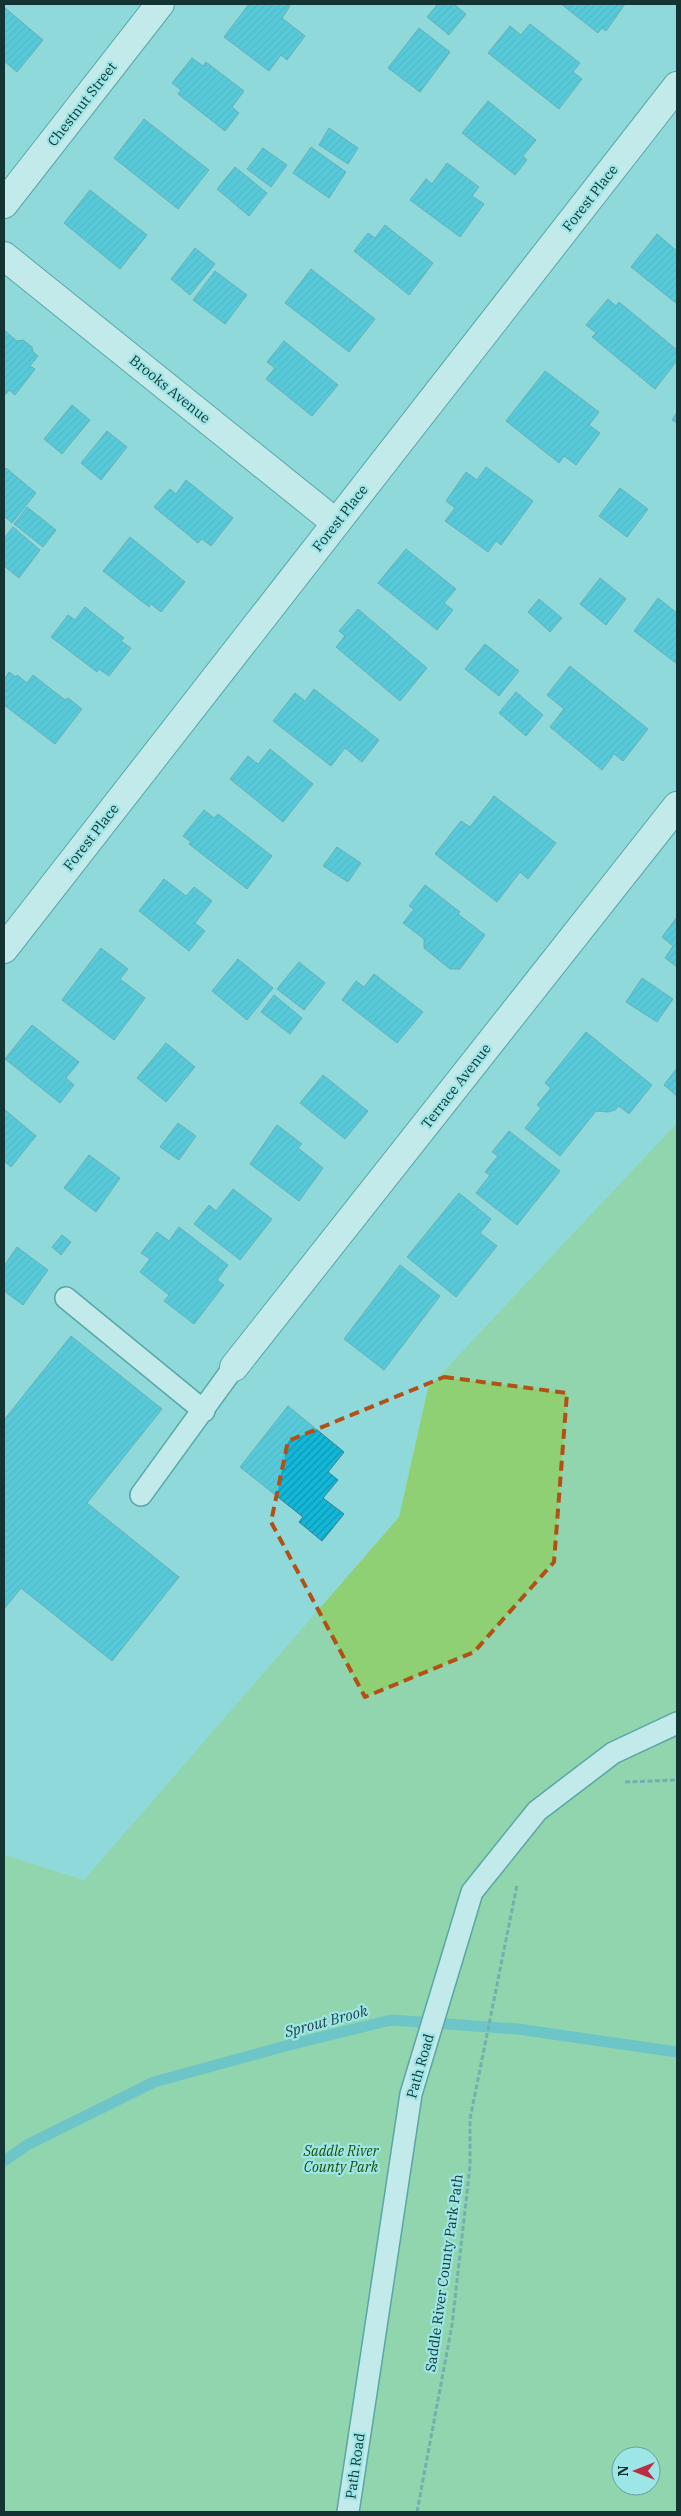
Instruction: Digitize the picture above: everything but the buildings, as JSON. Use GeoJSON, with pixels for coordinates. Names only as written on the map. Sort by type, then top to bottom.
{"type":"FeatureCollection","features":[{"type":"Feature","properties":{"kind":"street","name":"Chestnut Street"},"geometry":{"type":"LineString","coordinates":[[4,204],[160,4]]}},
{"type":"Feature","properties":{"kind":"street","name":"Forest Place"},"geometry":{"type":"LineString","coordinates":[[4,949],[677,86]]}},
{"type":"Feature","properties":{"kind":"street","name":"Brooks Avenue"},"geometry":{"type":"LineString","coordinates":[[4,256],[336,523]]}},
{"type":"Feature","properties":{"kind":"street","name":"Terrace Avenue"},"geometry":{"type":"LineString","coordinates":[[234,1367],[677,806]]}},
{"type":"Feature","properties":{"kind":"lane"},"geometry":{"type":"LineString","coordinates":[[66,1298],[204,1411]]}},
{"type":"Feature","properties":{"kind":"lane"},"geometry":{"type":"LineString","coordinates":[[142,1495],[234,1367]]}},
{"type":"Feature","properties":{"kind":"lane","name":"Path Road"},"geometry":{"type":"LineString","coordinates":[[348,2512],[411,2094],[472,1892],[537,1811],[614,1753],[677,1723]]}},
{"type":"Feature","properties":{"kind":"path"},"geometry":{"type":"LineString","coordinates":[[616,1784],[632,1781],[677,1780]]}},
{"type":"Feature","properties":{"kind":"path","name":"Saddle River County Park Path"},"geometry":{"type":"LineString","coordinates":[[417,2512],[452,2325],[470,2166],[470,2119],[517,1883]]}},
{"type":"Feature","properties":{"kind":"highlighted area"},"geometry":{"type":"Polygon","coordinates":[[[444,1377],[567,1393],[554,1562],[474,1652],[365,1697],[271,1522],[288,1441],[444,1377]]]}},
{"type":"Feature","properties":{"kind":"green space","name":"Saddle River County Park"},"geometry":{"type":"Polygon","coordinates":[[[677,1123],[677,2512],[4,2512],[4,1855],[84,1880],[399,1517],[428,1388],[677,1123]]]}},
{"type":"Feature","properties":{"kind":"waterway","name":"Sprout Brook"},"geometry":{"type":"LineString","coordinates":[[4,2161],[27,2145],[154,2082],[293,2044],[391,2020],[518,2029],[677,2052]]}}]}
